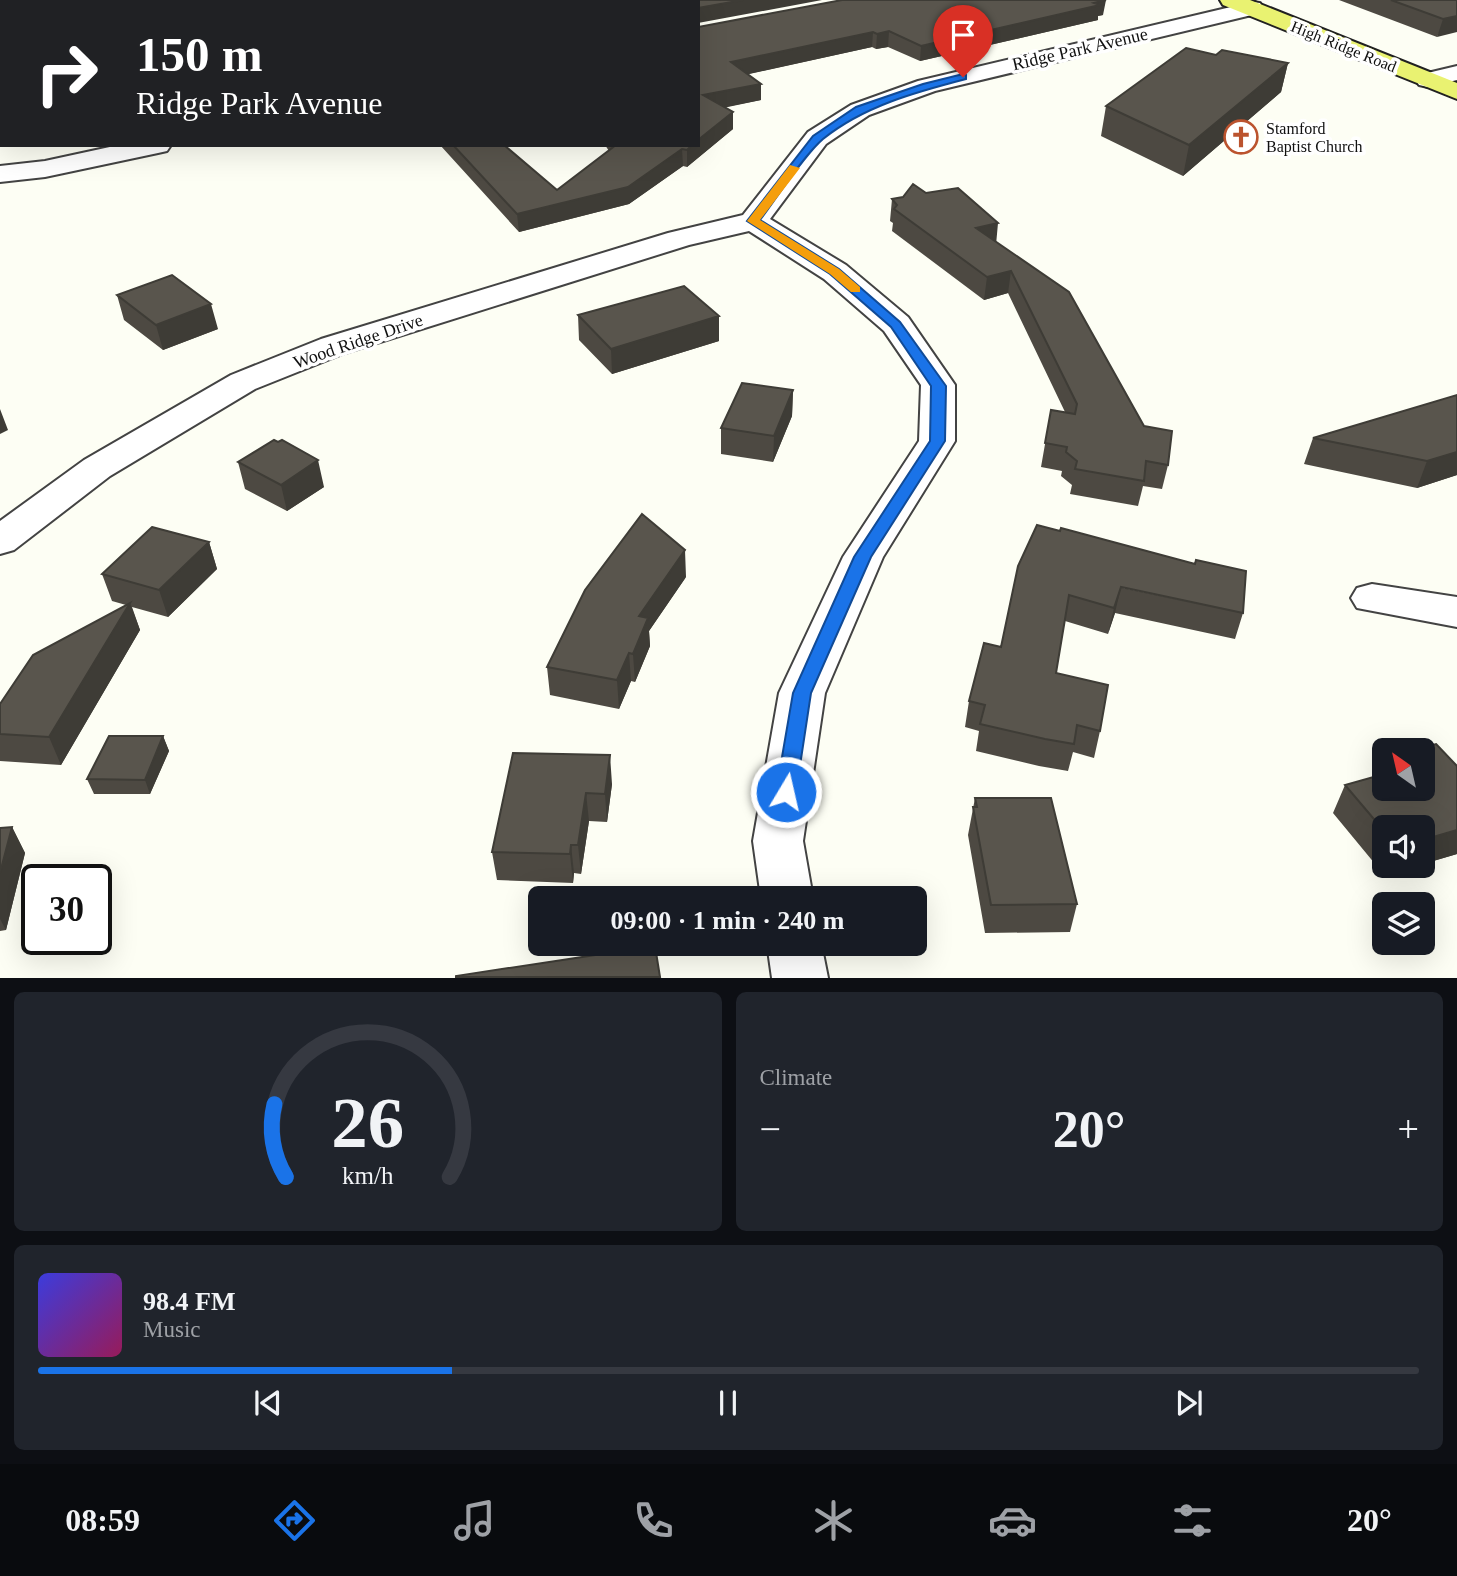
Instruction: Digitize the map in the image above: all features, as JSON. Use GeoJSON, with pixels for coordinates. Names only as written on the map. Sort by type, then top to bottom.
{"type":"FeatureCollection","features":[{"type":"Feature","properties":{"kind":"main road","name":"High Ridge Road"},"geometry":{"type":"LineString","coordinates":[[1242,4],[1457,92]]}},
{"type":"Feature","properties":{"kind":"street","name":"Ridge Park Avenue"},"geometry":{"type":"LineString","coordinates":[[753,221],[817,138],[860,110],[927,86],[1242,4]]}},
{"type":"Feature","properties":{"kind":"street"},"geometry":{"type":"LineString","coordinates":[[1428,80],[1457,72]]}},
{"type":"Feature","properties":{"kind":"street"},"geometry":{"type":"LineString","coordinates":[[0,174],[45,169],[149,147]]}},
{"type":"Feature","properties":{"kind":"street"},"geometry":{"type":"LineString","coordinates":[[753,221],[835,272],[896,324],[938,386],[937,441],[863,557],[802,693],[778,841],[785,886]]}},
{"type":"Feature","properties":{"kind":"street","name":"Wood Ridge Drive"},"geometry":{"type":"LineString","coordinates":[[0,541],[97,468],[243,382],[333,346],[679,239],[753,221]]}},
{"type":"Feature","properties":{"kind":"street"},"geometry":{"type":"LineString","coordinates":[[1372,598],[1457,612]]}},
{"type":"Feature","properties":{"kind":"street"},"geometry":{"type":"LineString","coordinates":[[796,956],[800,978]]}},
{"type":"Feature","properties":{"kind":"building"},"geometry":{"type":"Polygon","coordinates":[[[700,0],[743,0],[700,8],[700,0]]]}},
{"type":"Feature","properties":{"kind":"building"},"geometry":{"type":"Polygon","coordinates":[[[842,0],[1106,0],[1094,3],[1100,5],[921,46],[889,31],[877,34],[873,32],[731,62],[761,84],[703,95],[733,112],[700,138],[700,27],[842,0]]]}},
{"type":"Feature","properties":{"kind":"building"},"geometry":{"type":"Polygon","coordinates":[[[1391,0],[1457,0],[1457,16],[1443,19],[1391,0]]]}},
{"type":"Feature","properties":{"kind":"building"},"geometry":{"type":"Polygon","coordinates":[[[1186,48],[1216,55],[1222,50],[1288,63],[1189,145],[1106,106],[1186,48]]]}},
{"type":"Feature","properties":{"kind":"building"},"geometry":{"type":"Polygon","coordinates":[[[455,147],[506,147],[557,190],[613,147],[690,147],[687,150],[682,149],[628,187],[517,214],[455,147]]]}},
{"type":"Feature","properties":{"kind":"building"},"geometry":{"type":"Polygon","coordinates":[[[913,184],[926,193],[958,188],[998,223],[976,228],[1069,292],[1144,426],[1172,431],[1168,465],[1146,461],[1144,481],[1075,469],[1077,461],[1066,452],[1067,447],[1045,443],[1051,410],[1075,414],[1077,404],[1011,271],[987,277],[894,209],[897,205],[892,199],[903,197],[913,184]]]}},
{"type":"Feature","properties":{"kind":"building"},"geometry":{"type":"Polygon","coordinates":[[[172,275],[211,304],[156,325],[117,295],[172,275]]]}},
{"type":"Feature","properties":{"kind":"building"},"geometry":{"type":"Polygon","coordinates":[[[684,286],[719,316],[611,349],[578,315],[684,286]]]}},
{"type":"Feature","properties":{"kind":"building"},"geometry":{"type":"Polygon","coordinates":[[[742,383],[793,390],[774,436],[721,428],[742,383]]]}},
{"type":"Feature","properties":{"kind":"building"},"geometry":{"type":"Polygon","coordinates":[[[1457,395],[1457,452],[1427,461],[1313,438],[1457,395]]]}},
{"type":"Feature","properties":{"kind":"building"},"geometry":{"type":"Polygon","coordinates":[[[274,440],[282,440],[318,460],[281,485],[238,462],[274,440]]]}},
{"type":"Feature","properties":{"kind":"building"},"geometry":{"type":"Polygon","coordinates":[[[642,514],[685,550],[639,616],[648,618],[633,654],[629,653],[617,680],[547,667],[585,590],[642,514]]]}},
{"type":"Feature","properties":{"kind":"building"},"geometry":{"type":"Polygon","coordinates":[[[1037,525],[1060,531],[1061,528],[1195,564],[1196,560],[1246,571],[1243,613],[1121,587],[1114,608],[1069,595],[1056,673],[1108,685],[1100,731],[1077,725],[1074,744],[980,724],[985,705],[969,701],[984,643],[1001,647],[1018,566],[1037,525]]]}},
{"type":"Feature","properties":{"kind":"building"},"geometry":{"type":"Polygon","coordinates":[[[152,527],[209,542],[159,590],[102,574],[152,527]]]}},
{"type":"Feature","properties":{"kind":"building"},"geometry":{"type":"Polygon","coordinates":[[[130,603],[49,737],[0,734],[0,704],[33,655],[130,603]]]}},
{"type":"Feature","properties":{"kind":"building"},"geometry":{"type":"Polygon","coordinates":[[[109,736],[163,736],[145,780],[87,779],[109,736]]]}},
{"type":"Feature","properties":{"kind":"building"},"geometry":{"type":"Polygon","coordinates":[[[1435,744],[1457,766],[1457,830],[1435,836],[1435,815],[1372,817],[1345,785],[1372,777],[1372,802],[1435,802],[1435,744]]]}},
{"type":"Feature","properties":{"kind":"building"},"geometry":{"type":"Polygon","coordinates":[[[513,753],[610,755],[605,794],[586,793],[578,845],[571,845],[570,854],[492,852],[513,753]]]}},
{"type":"Feature","properties":{"kind":"building"},"geometry":{"type":"Polygon","coordinates":[[[975,798],[1051,798],[1077,904],[991,905],[973,807],[977,807],[975,798]]]}},
{"type":"Feature","properties":{"kind":"building"},"geometry":{"type":"Polygon","coordinates":[[[12,827],[0,873],[0,828],[12,827]]]}},
{"type":"Feature","properties":{"kind":"building"},"geometry":{"type":"Polygon","coordinates":[[[589,956],[657,956],[660,977],[456,977],[589,956]]]}},
{"type":"Feature","properties":{"kind":"slow traffic"},"geometry":{"type":"LineString","coordinates":[[794,168],[753,221],[835,272],[855,290]]}},
{"type":"Feature","properties":{"kind":"place","name":"Stamford Baptist Church"},"geometry":{"type":"Point","coordinates":[1241,137]}},
{"type":"Feature","properties":{"kind":"route"},"geometry":{"type":"LineString","coordinates":[[786,792],[802,693],[863,557],[937,441],[938,386],[896,324],[835,272],[753,221],[817,138],[860,110],[927,86],[963,77]]}}]}
